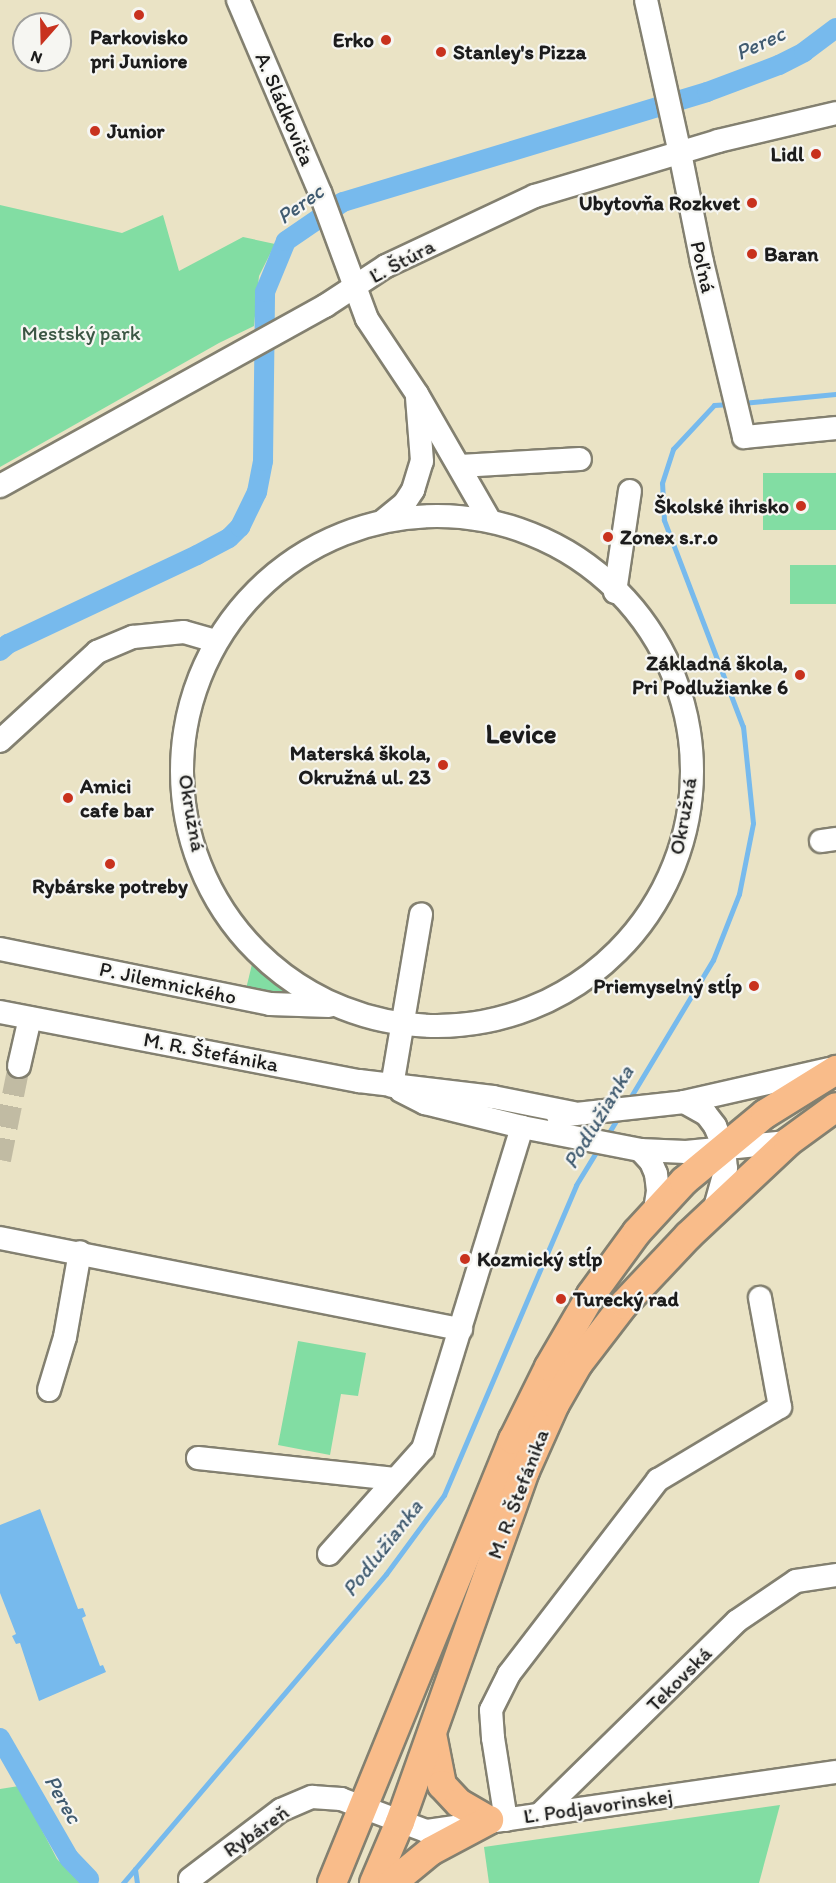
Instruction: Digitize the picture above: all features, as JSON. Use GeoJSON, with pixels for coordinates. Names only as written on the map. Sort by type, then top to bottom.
{"type":"FeatureCollection","features":[{"type":"Feature","properties":{"kind":"main road","name":"M. R. Štefánika"},"geometry":{"type":"LineString","coordinates":[[363,1807],[473,1535],[531,1403],[591,1295],[620,1253],[655,1210],[724,1147],[771,1109],[836,1069]]}},
{"type":"Feature","properties":{"kind":"main road","name":"M. R. Štefánika"},"geometry":{"type":"LineString","coordinates":[[400,1822],[525,1471],[566,1385],[590,1347],[624,1305],[714,1211],[788,1142],[836,1107]]}},
{"type":"Feature","properties":{"kind":"main road"},"geometry":{"type":"LineString","coordinates":[[431,1732],[442,1785],[459,1803],[497,1820]]}},
{"type":"Feature","properties":{"kind":"main road"},"geometry":{"type":"LineString","coordinates":[[332,1883],[363,1807]]}},
{"type":"Feature","properties":{"kind":"main road"},"geometry":{"type":"LineString","coordinates":[[392,1883],[430,1851],[497,1820]]}},
{"type":"Feature","properties":{"kind":"main road"},"geometry":{"type":"LineString","coordinates":[[374,1883],[400,1822]]}},
{"type":"Feature","properties":{"kind":"street","name":"A. Sládkoviča"},"geometry":{"type":"LineString","coordinates":[[238,0],[324,202],[355,287]]}},
{"type":"Feature","properties":{"kind":"street","name":"Poľná"},"geometry":{"type":"LineString","coordinates":[[646,0],[670,103],[702,262],[744,437],[836,428]]}},
{"type":"Feature","properties":{"kind":"street","name":"Ľ. Štúra"},"geometry":{"type":"LineString","coordinates":[[0,486],[262,340],[395,262],[535,196],[680,153],[836,112]]}},
{"type":"Feature","properties":{"kind":"street","name":"Okružná"},"geometry":{"type":"LineString","coordinates":[[355,287],[367,319],[417,394],[490,520]]}},
{"type":"Feature","properties":{"kind":"street","name":"Okružná"},"geometry":{"type":"LineString","coordinates":[[384,520],[404,504],[413,490],[422,460],[417,394]]}},
{"type":"Feature","properties":{"kind":"street"},"geometry":{"type":"LineString","coordinates":[[460,466],[580,459]]}},
{"type":"Feature","properties":{"kind":"street"},"geometry":{"type":"LineString","coordinates":[[615,591],[630,491]]}},
{"type":"Feature","properties":{"kind":"street","name":"Okružná"},"geometry":{"type":"LineString","coordinates":[[443,516],[490,520],[542,541],[569,555],[615,591],[658,644],[686,719],[692,754],[691,793],[669,881],[640,927],[626,943],[576,987],[559,998],[505,1021],[449,1028],[403,1024],[336,1007],[278,971],[244,939],[221,906],[200,860],[183,785],[184,748],[190,704],[200,669],[216,641],[260,582],[300,551],[342,531],[384,520],[443,516]]}},
{"type":"Feature","properties":{"kind":"street"},"geometry":{"type":"LineString","coordinates":[[0,741],[97,652],[133,637],[184,632],[216,641]]}},
{"type":"Feature","properties":{"kind":"street"},"geometry":{"type":"LineString","coordinates":[[392,1086],[421,914]]}},
{"type":"Feature","properties":{"kind":"street","name":"P. Jilemnického"},"geometry":{"type":"LineString","coordinates":[[0,949],[270,1004],[336,1007]]}},
{"type":"Feature","properties":{"kind":"street","name":"M. R. Štefánika"},"geometry":{"type":"LineString","coordinates":[[0,1012],[392,1086],[431,1088],[493,1097],[573,1113],[604,1112],[684,1102],[836,1069]]}},
{"type":"Feature","properties":{"kind":"street"},"geometry":{"type":"LineString","coordinates":[[19,1066],[30,1018]]}},
{"type":"Feature","properties":{"kind":"street","name":"M. R. Štefánika"},"geometry":{"type":"LineString","coordinates":[[392,1086],[425,1103],[522,1127],[630,1148],[686,1152],[788,1142]]}},
{"type":"Feature","properties":{"kind":"street"},"geometry":{"type":"LineString","coordinates":[[329,1554],[423,1449],[522,1127],[493,1097]]}},
{"type":"Feature","properties":{"kind":"street","name":"M. R. Štefánika"},"geometry":{"type":"LineString","coordinates":[[684,1102],[706,1114],[715,1126],[724,1147],[726,1168],[714,1211]]}},
{"type":"Feature","properties":{"kind":"street","name":"M. R. Štefánika"},"geometry":{"type":"LineString","coordinates":[[522,1127],[573,1113]]}},
{"type":"Feature","properties":{"kind":"street"},"geometry":{"type":"LineString","coordinates":[[630,1148],[651,1162],[656,1174],[658,1191],[655,1210]]}},
{"type":"Feature","properties":{"kind":"street"},"geometry":{"type":"LineString","coordinates":[[0,1238],[461,1329]]}},
{"type":"Feature","properties":{"kind":"street"},"geometry":{"type":"LineString","coordinates":[[49,1390],[65,1337],[80,1252]]}},
{"type":"Feature","properties":{"kind":"street"},"geometry":{"type":"LineString","coordinates":[[497,1820],[491,1710],[509,1674],[658,1480],[780,1407],[762,1306]]}},
{"type":"Feature","properties":{"kind":"street"},"geometry":{"type":"LineString","coordinates":[[198,1458],[395,1479]]}},
{"type":"Feature","properties":{"kind":"street","name":"Tekovská"},"geometry":{"type":"LineString","coordinates":[[539,1815],[737,1621],[796,1581],[836,1575]]}},
{"type":"Feature","properties":{"kind":"street","name":"Ľ. Podjavorinskej"},"geometry":{"type":"LineString","coordinates":[[363,1807],[426,1831],[836,1772]]}},
{"type":"Feature","properties":{"kind":"street","name":"Rybáreň"},"geometry":{"type":"LineString","coordinates":[[190,1879],[288,1806],[312,1797],[340,1799],[363,1807]]}},
{"type":"Feature","properties":{"kind":"green space","name":"Mestský park"},"geometry":{"type":"Polygon","coordinates":[[[0,205],[122,233],[163,215],[179,271],[243,237],[275,244],[259,276],[254,326],[219,343],[0,467],[0,205]]]}},
{"type":"Feature","properties":{"kind":"green space","name":"Školské ihrisko"},"geometry":{"type":"Polygon","coordinates":[[[763,473],[836,473],[836,530],[763,530],[763,473]]]}},
{"type":"Feature","properties":{"kind":"green space","name":"Školské ihrisko"},"geometry":{"type":"Polygon","coordinates":[[[790,565],[836,565],[836,604],[790,604],[790,565]]]}},
{"type":"Feature","properties":{"kind":"green space"},"geometry":{"type":"Polygon","coordinates":[[[254,956],[287,984],[288,992],[283,996],[246,989],[254,956]]]}},
{"type":"Feature","properties":{"kind":"green space"},"geometry":{"type":"Polygon","coordinates":[[[298,1341],[366,1353],[358,1396],[341,1394],[330,1455],[278,1445],[298,1341]]]}},
{"type":"Feature","properties":{"kind":"green space"},"geometry":{"type":"Polygon","coordinates":[[[19,1786],[57,1859],[80,1883],[0,1883],[0,1789],[19,1786]]]}},
{"type":"Feature","properties":{"kind":"green space"},"geometry":{"type":"Polygon","coordinates":[[[780,1805],[759,1883],[489,1883],[484,1847],[780,1805]]]}},
{"type":"Feature","properties":{"kind":"water"},"geometry":{"type":"Polygon","coordinates":[[[40,1509],[78,1609],[83,1608],[86,1616],[82,1618],[100,1666],[103,1665],[106,1672],[39,1701],[20,1643],[16,1644],[12,1636],[16,1634],[0,1593],[0,1525],[40,1509]]]}},
{"type":"Feature","properties":{"kind":"waterway","name":"Perec"},"geometry":{"type":"LineString","coordinates":[[0,651],[8,644],[197,555],[229,538],[240,527],[257,492],[263,461],[265,292],[286,241],[343,202],[707,92],[779,65],[804,52],[836,28]]}},
{"type":"Feature","properties":{"kind":"waterway","name":"Podlužianka"},"geometry":{"type":"LineString","coordinates":[[742,403],[836,394]]}},
{"type":"Feature","properties":{"kind":"waterway","name":"Podlužianka"},"geometry":{"type":"LineString","coordinates":[[627,1103],[713,960],[739,894],[753,823],[743,727],[664,520],[662,483],[673,449],[714,405],[730,404]]}},
{"type":"Feature","properties":{"kind":"waterway","name":"Podlužianka"},"geometry":{"type":"LineString","coordinates":[[605,1139],[619,1116]]}},
{"type":"Feature","properties":{"kind":"waterway","name":"Podlužianka"},"geometry":{"type":"LineString","coordinates":[[123,1883],[386,1574],[444,1495],[576,1185],[598,1149]]}},
{"type":"Feature","properties":{"kind":"waterway","name":"Perec"},"geometry":{"type":"LineString","coordinates":[[0,1738],[69,1858],[89,1879]]}},
{"type":"Feature","properties":{"kind":"waterway"},"geometry":{"type":"LineString","coordinates":[[135,1869],[137,1883]]}},
{"type":"Feature","properties":{"kind":"tunnel"},"geometry":{"type":"LineString","coordinates":[[0,1160],[19,1066]]}},
{"type":"Feature","properties":{"kind":"place","name":"Parkovisko pri Juniore"},"geometry":{"type":"Point","coordinates":[139,15]}},
{"type":"Feature","properties":{"kind":"place","name":"Erko"},"geometry":{"type":"Point","coordinates":[386,40]}},
{"type":"Feature","properties":{"kind":"place","name":"Stanley's Pizza"},"geometry":{"type":"Point","coordinates":[441,52]}},
{"type":"Feature","properties":{"kind":"place","name":"Junior"},"geometry":{"type":"Point","coordinates":[95,131]}},
{"type":"Feature","properties":{"kind":"place","name":"Lidl"},"geometry":{"type":"Point","coordinates":[816,154]}},
{"type":"Feature","properties":{"kind":"place","name":"Ubytovňa Rozkvet"},"geometry":{"type":"Point","coordinates":[752,203]}},
{"type":"Feature","properties":{"kind":"place","name":"Baran"},"geometry":{"type":"Point","coordinates":[752,254]}},
{"type":"Feature","properties":{"kind":"place","name":"Školské ihrisko"},"geometry":{"type":"Point","coordinates":[801,506]}},
{"type":"Feature","properties":{"kind":"place","name":"Zonex s.r.o"},"geometry":{"type":"Point","coordinates":[608,537]}},
{"type":"Feature","properties":{"kind":"place","name":"Základná škola, Pri Podlužianke 6"},"geometry":{"type":"Point","coordinates":[800,675]}},
{"type":"Feature","properties":{"kind":"place","name":"Materská škola, Okružná ul. 23"},"geometry":{"type":"Point","coordinates":[443,765]}},
{"type":"Feature","properties":{"kind":"place","name":"Amici cafe bar"},"geometry":{"type":"Point","coordinates":[68,798]}},
{"type":"Feature","properties":{"kind":"place","name":"Rybárske potreby"},"geometry":{"type":"Point","coordinates":[110,864]}},
{"type":"Feature","properties":{"kind":"place","name":"Priemyselný stĺp"},"geometry":{"type":"Point","coordinates":[754,986]}},
{"type":"Feature","properties":{"kind":"place","name":"Kozmický stĺp"},"geometry":{"type":"Point","coordinates":[465,1259]}},
{"type":"Feature","properties":{"kind":"place","name":"Turecký rad"},"geometry":{"type":"Point","coordinates":[561,1299]}},
{"type":"Feature","properties":{"kind":"district","name":"Levice"},"geometry":{"type":"Point","coordinates":[521,734]}}]}
